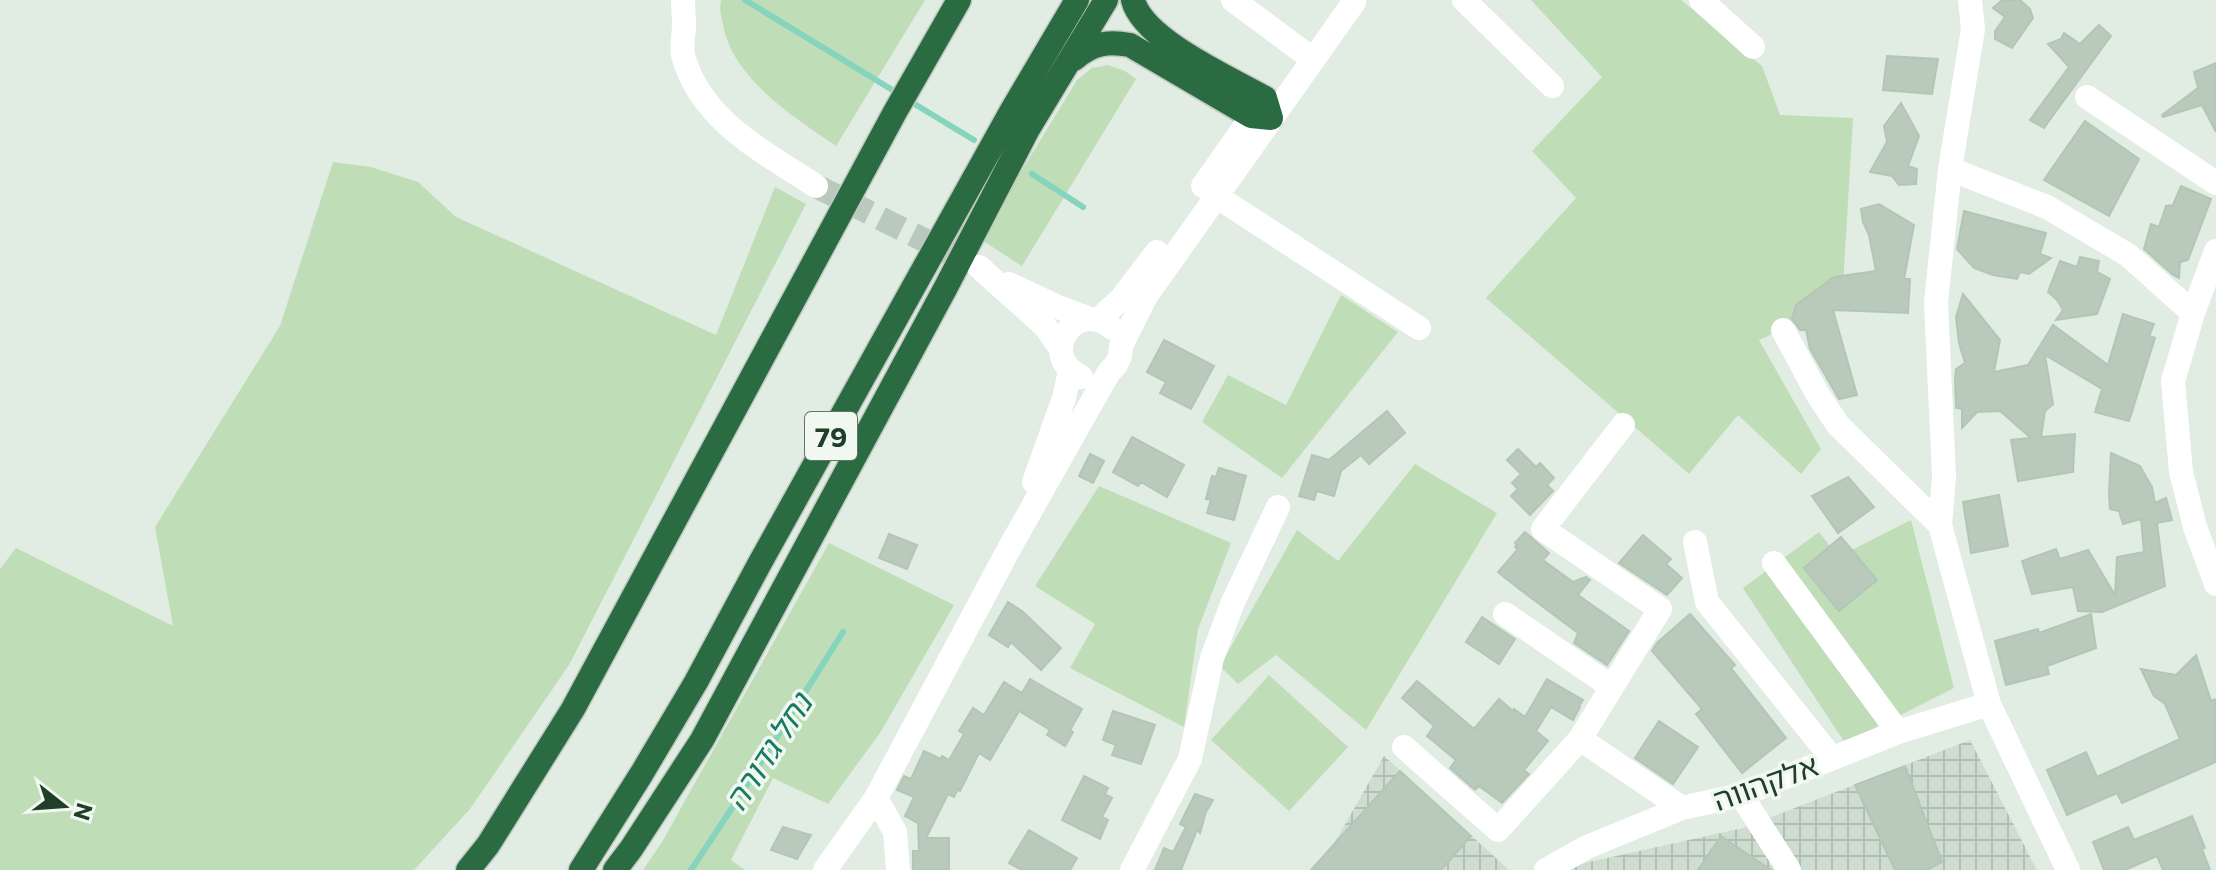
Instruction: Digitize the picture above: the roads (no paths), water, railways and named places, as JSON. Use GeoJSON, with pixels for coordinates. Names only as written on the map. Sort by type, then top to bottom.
{"type":"FeatureCollection","features":[{"type":"Feature","properties":{"kind":"highway"},"geometry":{"type":"LineString","coordinates":[[940,32],[950,0]]}},
{"type":"Feature","properties":{"kind":"highway"},"geometry":{"type":"LineString","coordinates":[[468,870],[488,845],[573,709],[895,112],[959,0]]}},
{"type":"Feature","properties":{"kind":"highway","name":"79"},"geometry":{"type":"LineString","coordinates":[[581,870],[696,682],[1012,110],[1077,0]]}},
{"type":"Feature","properties":{"kind":"highway"},"geometry":{"type":"LineString","coordinates":[[615,870],[702,740],[1028,129],[1106,0]]}},
{"type":"Feature","properties":{"kind":"highway"},"geometry":{"type":"LineString","coordinates":[[1133,0],[1145,21],[1160,37],[1263,110]]}},
{"type":"Feature","properties":{"kind":"highway"},"geometry":{"type":"LineString","coordinates":[[1066,66],[1082,51],[1100,43],[1130,45],[1263,110]]}},
{"type":"Feature","properties":{"kind":"street"},"geometry":{"type":"LineString","coordinates":[[683,0],[682,53],[691,76],[718,116],[741,137],[816,186]]}},
{"type":"Feature","properties":{"kind":"street"},"geometry":{"type":"LineString","coordinates":[[684,26],[691,0]]}},
{"type":"Feature","properties":{"kind":"street"},"geometry":{"type":"LineString","coordinates":[[1233,0],[1303,52]]}},
{"type":"Feature","properties":{"kind":"street"},"geometry":{"type":"LineString","coordinates":[[1464,0],[1552,86]]}},
{"type":"Feature","properties":{"kind":"street"},"geometry":{"type":"LineString","coordinates":[[1701,0],[1753,47]]}},
{"type":"Feature","properties":{"kind":"street"},"geometry":{"type":"LineString","coordinates":[[1970,0],[1973,29],[1950,169],[1936,302],[1944,477],[1940,525],[1989,704],[2068,870]]}},
{"type":"Feature","properties":{"kind":"street"},"geometry":{"type":"LineString","coordinates":[[825,870],[876,798],[1010,547],[1109,372],[1116,365],[1121,346],[1146,296],[1216,196],[1263,110],[1355,1]]}},
{"type":"Feature","properties":{"kind":"street"},"geometry":{"type":"LineString","coordinates":[[1010,547],[1064,398],[1066,331],[1073,325],[1094,319],[1121,299],[1303,52],[1355,1]]}},
{"type":"Feature","properties":{"kind":"street"},"geometry":{"type":"LineString","coordinates":[[2087,97],[2216,183]]}},
{"type":"Feature","properties":{"kind":"street"},"geometry":{"type":"LineString","coordinates":[[1950,169],[2061,215],[2128,255],[2193,313]]}},
{"type":"Feature","properties":{"kind":"street"},"geometry":{"type":"LineString","coordinates":[[1216,196],[1419,328]]}},
{"type":"Feature","properties":{"kind":"street"},"geometry":{"type":"LineString","coordinates":[[2216,251],[2173,381],[2181,472],[2195,527],[2216,584]]}},
{"type":"Feature","properties":{"kind":"street"},"geometry":{"type":"LineString","coordinates":[[1109,372],[1094,379],[1085,379],[1065,360],[1045,326],[984,271],[1058,307],[1113,329],[1121,346]]}},
{"type":"Feature","properties":{"kind":"street"},"geometry":{"type":"LineString","coordinates":[[1783,330],[1838,425],[1940,525]]}},
{"type":"Feature","properties":{"kind":"street"},"geometry":{"type":"LineString","coordinates":[[1404,747],[1498,830],[1580,739],[1660,609],[1543,529],[1623,425]]}},
{"type":"Feature","properties":{"kind":"street"},"geometry":{"type":"LineString","coordinates":[[1132,870],[1190,759],[1212,658],[1233,602],[1278,507]]}},
{"type":"Feature","properties":{"kind":"street"},"geometry":{"type":"LineString","coordinates":[[1695,542],[1707,602],[1831,757]]}},
{"type":"Feature","properties":{"kind":"street"},"geometry":{"type":"LineString","coordinates":[[1774,563],[1898,732]]}},
{"type":"Feature","properties":{"kind":"street"},"geometry":{"type":"LineString","coordinates":[[1505,614],[1612,687]]}},
{"type":"Feature","properties":{"kind":"street","name":"אלקהווה"},"geometry":{"type":"LineString","coordinates":[[1546,870],[1587,847],[1682,808],[1741,795],[1898,732],[1989,704]]}},
{"type":"Feature","properties":{"kind":"street"},"geometry":{"type":"LineString","coordinates":[[1580,739],[1682,808]]}},
{"type":"Feature","properties":{"kind":"street"},"geometry":{"type":"LineString","coordinates":[[1741,795],[1789,870]]}},
{"type":"Feature","properties":{"kind":"street"},"geometry":{"type":"LineString","coordinates":[[876,798],[895,832],[898,870]]}},
{"type":"Feature","properties":{"kind":"waterway"},"geometry":{"type":"LineString","coordinates":[[745,0],[899,94]]}},
{"type":"Feature","properties":{"kind":"waterway"},"geometry":{"type":"LineString","coordinates":[[908,100],[974,140]]}},
{"type":"Feature","properties":{"kind":"waterway"},"geometry":{"type":"LineString","coordinates":[[1032,174],[1083,207]]}},
{"type":"Feature","properties":{"kind":"waterway","name":"נחל גדורה"},"geometry":{"type":"LineString","coordinates":[[691,870],[843,632]]}},
{"type":"Feature","properties":{"kind":"tunnel"},"geometry":{"type":"LineString","coordinates":[[816,186],[978,267]]}}]}
